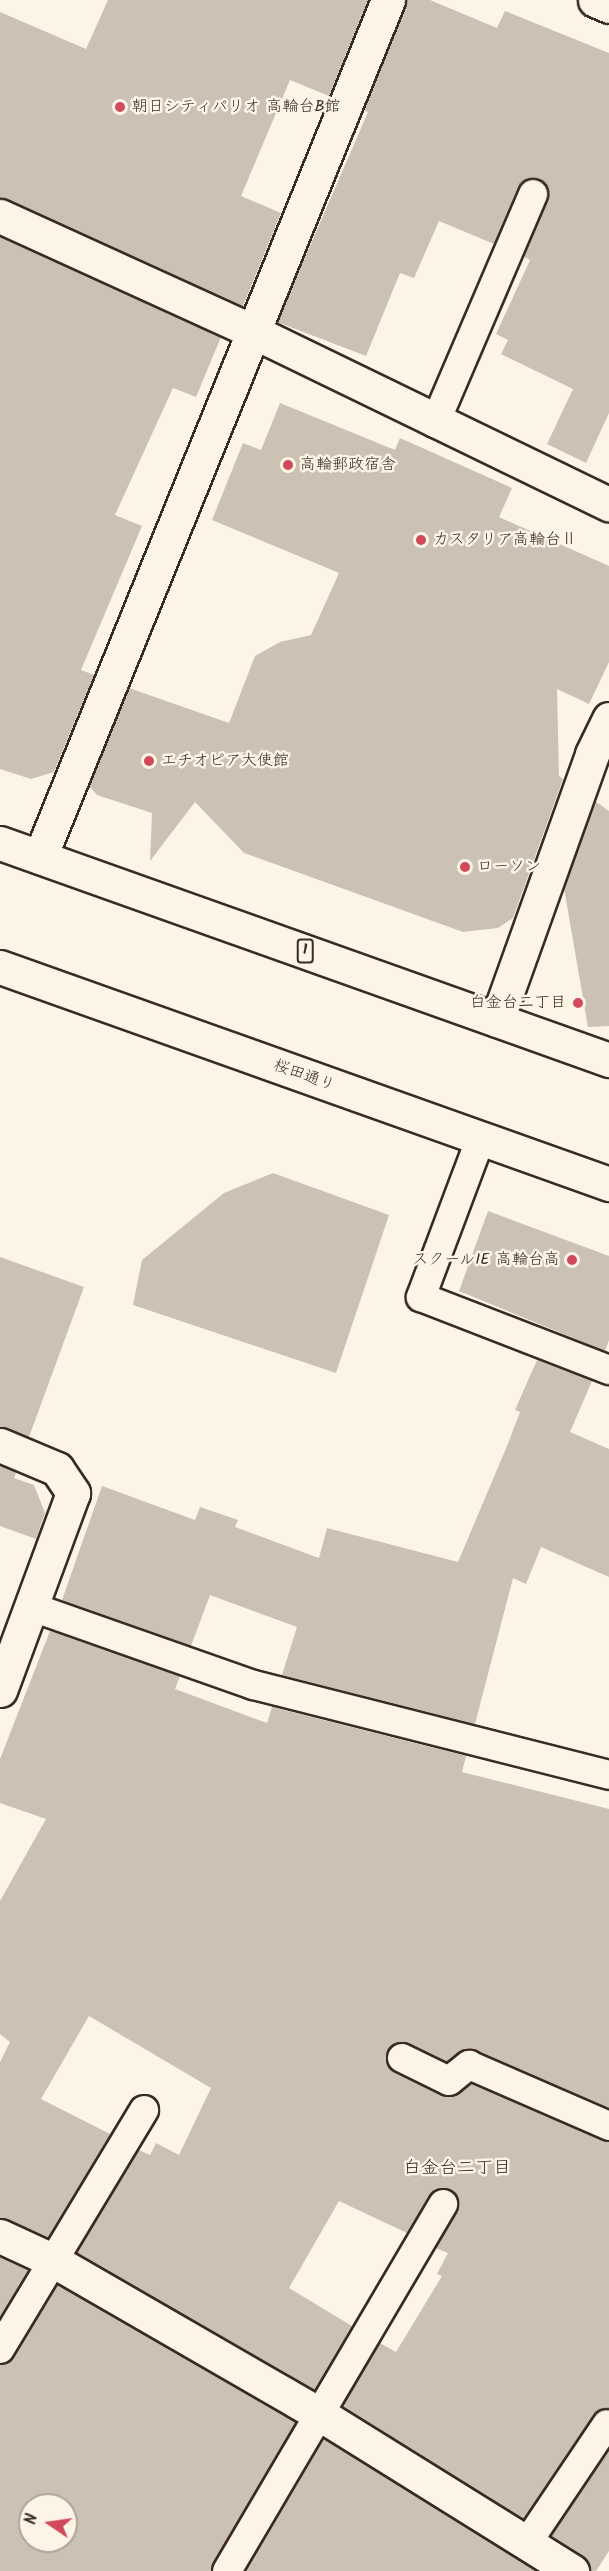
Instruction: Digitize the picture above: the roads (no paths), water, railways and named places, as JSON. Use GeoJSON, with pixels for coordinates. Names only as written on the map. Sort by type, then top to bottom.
{"type":"FeatureCollection","features":[{"type":"Feature","properties":{"kind":"main road"},"geometry":{"type":"LineString","coordinates":[[40,857],[388,0]]}},
{"type":"Feature","properties":{"kind":"main road"},"geometry":{"type":"LineString","coordinates":[[595,0],[609,6]]}},
{"type":"Feature","properties":{"kind":"main road"},"geometry":{"type":"LineString","coordinates":[[0,216],[252,331],[435,423],[609,504]]}},
{"type":"Feature","properties":{"kind":"main road"},"geometry":{"type":"LineString","coordinates":[[497,1020],[592,754],[609,719]]}},
{"type":"Feature","properties":{"kind":"main road","name":"1"},"geometry":{"type":"LineString","coordinates":[[0,843],[609,1060]]}},
{"type":"Feature","properties":{"kind":"main road","name":"桜田通り"},"geometry":{"type":"LineString","coordinates":[[0,967],[480,1140],[609,1184]]}},
{"type":"Feature","properties":{"kind":"main road"},"geometry":{"type":"LineString","coordinates":[[0,1445],[57,1469],[73,1492],[0,1690]]}},
{"type":"Feature","properties":{"kind":"main road"},"geometry":{"type":"LineString","coordinates":[[0,2236],[54,2260],[319,2414],[572,2571]]}},
{"type":"Feature","properties":{"kind":"lane"},"geometry":{"type":"LineString","coordinates":[[435,423],[533,194]]}},
{"type":"Feature","properties":{"kind":"lane"},"geometry":{"type":"LineString","coordinates":[[480,1140],[421,1297],[609,1370]]}},
{"type":"Feature","properties":{"kind":"lane"},"geometry":{"type":"LineString","coordinates":[[32,1607],[254,1685],[609,1775]]}},
{"type":"Feature","properties":{"kind":"lane"},"geometry":{"type":"LineString","coordinates":[[402,2058],[449,2081],[469,2065],[609,2126]]}},
{"type":"Feature","properties":{"kind":"lane"},"geometry":{"type":"LineString","coordinates":[[0,2349],[144,2110]]}},
{"type":"Feature","properties":{"kind":"lane"},"geometry":{"type":"LineString","coordinates":[[227,2571],[443,2204]]}},
{"type":"Feature","properties":{"kind":"lane"},"geometry":{"type":"LineString","coordinates":[[527,2543],[607,2424]]}},
{"type":"Feature","properties":{"kind":"place","name":"朝日シティパリオ 高輪台B館"},"geometry":{"type":"Point","coordinates":[120,107]}},
{"type":"Feature","properties":{"kind":"place","name":"高輪郵政宿舎"},"geometry":{"type":"Point","coordinates":[288,465]}},
{"type":"Feature","properties":{"kind":"place","name":"カスタリア高輪台Ⅱ"},"geometry":{"type":"Point","coordinates":[421,540]}},
{"type":"Feature","properties":{"kind":"place","name":"エチオピア大使館"},"geometry":{"type":"Point","coordinates":[149,761]}},
{"type":"Feature","properties":{"kind":"place","name":"ローソン"},"geometry":{"type":"Point","coordinates":[465,867]}},
{"type":"Feature","properties":{"kind":"place","name":"白金台二丁目"},"geometry":{"type":"Point","coordinates":[578,1003]}},
{"type":"Feature","properties":{"kind":"place","name":"スクールIE 高輪台高"},"geometry":{"type":"Point","coordinates":[572,1260]}},
{"type":"Feature","properties":{"kind":"district","name":"白金台二丁目"},"geometry":{"type":"Point","coordinates":[457,2169]}}]}
